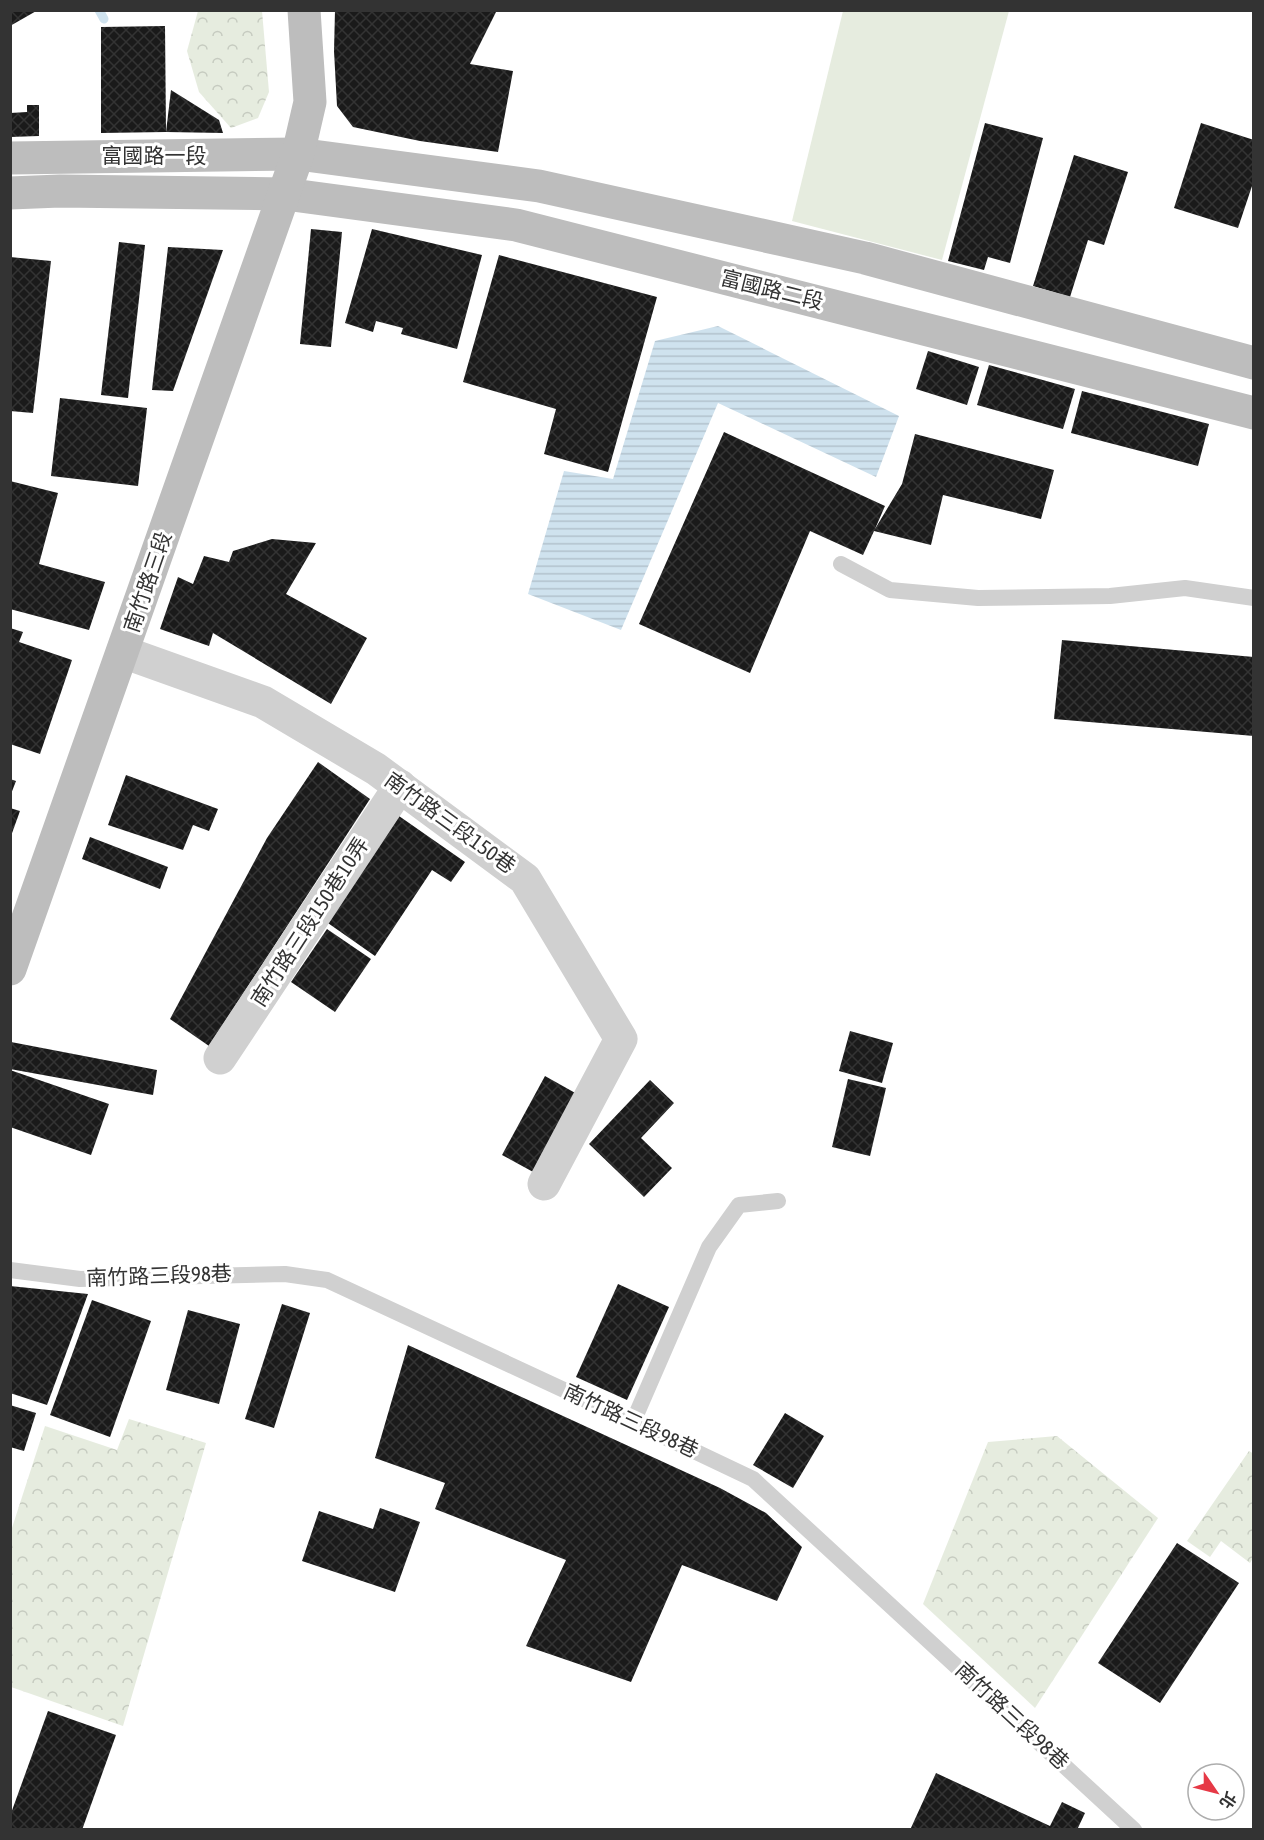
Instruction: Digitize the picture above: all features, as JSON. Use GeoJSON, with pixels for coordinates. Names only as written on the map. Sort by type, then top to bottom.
{"type":"FeatureCollection","features":[{"type":"Feature","properties":{"kind":"street","name":"南竹路三段"},"geometry":{"type":"LineString","coordinates":[[10,969],[298,154],[310,102],[304,10]]}},
{"type":"Feature","properties":{"kind":"street","name":"富國路一段"},"geometry":{"type":"LineString","coordinates":[[10,158],[298,154]]}},
{"type":"Feature","properties":{"kind":"street"},"geometry":{"type":"LineString","coordinates":[[298,154],[550,189],[865,258],[1254,363]]}},
{"type":"Feature","properties":{"kind":"street","name":"富國路一段"},"geometry":{"type":"LineString","coordinates":[[10,193],[60,191],[285,194]]}},
{"type":"Feature","properties":{"kind":"street","name":"富國路二段"},"geometry":{"type":"LineString","coordinates":[[285,194],[516,225],[1254,412]]}},
{"type":"Feature","properties":{"kind":"street","name":"南竹路三段150巷"},"geometry":{"type":"LineString","coordinates":[[123,652],[263,702],[376,769],[525,879],[621,1038],[544,1184]]}},
{"type":"Feature","properties":{"kind":"street","name":"南竹路三段150巷10弄"},"geometry":{"type":"LineString","coordinates":[[220,1058],[400,786]]}},
{"type":"Feature","properties":{"kind":"lane"},"geometry":{"type":"LineString","coordinates":[[841,564],[890,590],[978,598],[1110,596],[1185,588],[1254,598]]}},
{"type":"Feature","properties":{"kind":"lane"},"geometry":{"type":"LineString","coordinates":[[633,1422],[709,1247],[739,1205],[778,1201]]}},
{"type":"Feature","properties":{"kind":"lane","name":"南竹路三段98巷"},"geometry":{"type":"LineString","coordinates":[[10,1270],[80,1280],[285,1274],[327,1280],[753,1479],[1134,1830]]}},
{"type":"Feature","properties":{"kind":"green space"},"geometry":{"type":"Polygon","coordinates":[[[198,11],[262,11],[269,92],[258,118],[231,128],[199,92],[187,51],[198,11]]]}},
{"type":"Feature","properties":{"kind":"green space"},"geometry":{"type":"Polygon","coordinates":[[[843,11],[1009,11],[942,260],[792,221],[843,11]]]}},
{"type":"Feature","properties":{"kind":"green space"},"geometry":{"type":"Polygon","coordinates":[[[129,1419],[206,1443],[123,1726],[11,1687],[11,1531],[45,1426],[117,1450],[129,1419]]]}},
{"type":"Feature","properties":{"kind":"green space"},"geometry":{"type":"Polygon","coordinates":[[[1057,1436],[1158,1518],[1035,1708],[923,1604],[988,1442],[1057,1436]]]}},
{"type":"Feature","properties":{"kind":"green space"},"geometry":{"type":"Polygon","coordinates":[[[1249,1451],[1254,1454],[1253,1558],[1250,1563],[1221,1541],[1210,1557],[1187,1541],[1249,1451]]]}},
{"type":"Feature","properties":{"kind":"water"},"geometry":{"type":"Polygon","coordinates":[[[718,326],[899,416],[876,477],[718,403],[621,630],[528,594],[564,471],[613,479],[655,341],[718,326]]]}},
{"type":"Feature","properties":{"kind":"building"},"geometry":{"type":"Polygon","coordinates":[[[10,10],[38,10],[10,26],[10,10]]]}},
{"type":"Feature","properties":{"kind":"building"},"geometry":{"type":"Polygon","coordinates":[[[335,10],[497,10],[470,64],[513,71],[498,152],[420,141],[353,127],[337,106],[334,51],[335,10]]]}},
{"type":"Feature","properties":{"kind":"building"},"geometry":{"type":"Polygon","coordinates":[[[165,26],[166,132],[101,133],[101,27],[165,26]]]}},
{"type":"Feature","properties":{"kind":"building"},"geometry":{"type":"Polygon","coordinates":[[[171,90],[219,120],[223,133],[166,132],[171,90]]]}},
{"type":"Feature","properties":{"kind":"building"},"geometry":{"type":"Polygon","coordinates":[[[27,105],[39,105],[39,136],[10,137],[10,113],[27,112],[27,105]]]}},
{"type":"Feature","properties":{"kind":"building"},"geometry":{"type":"Polygon","coordinates":[[[985,123],[1043,138],[1010,263],[988,257],[984,270],[948,261],[985,123]]]}},
{"type":"Feature","properties":{"kind":"building"},"geometry":{"type":"Polygon","coordinates":[[[1201,123],[1254,140],[1254,180],[1238,228],[1174,208],[1201,123]]]}},
{"type":"Feature","properties":{"kind":"building"},"geometry":{"type":"Polygon","coordinates":[[[1074,155],[1128,172],[1104,245],[1088,240],[1070,297],[1033,286],[1074,155]]]}},
{"type":"Feature","properties":{"kind":"building"},"geometry":{"type":"Polygon","coordinates":[[[311,229],[342,232],[331,347],[300,344],[311,229]]]}},
{"type":"Feature","properties":{"kind":"building"},"geometry":{"type":"Polygon","coordinates":[[[372,229],[482,255],[457,349],[401,334],[403,328],[376,321],[373,332],[345,323],[372,229]]]}},
{"type":"Feature","properties":{"kind":"building"},"geometry":{"type":"Polygon","coordinates":[[[119,242],[145,245],[128,398],[101,395],[119,242]]]}},
{"type":"Feature","properties":{"kind":"building"},"geometry":{"type":"Polygon","coordinates":[[[168,247],[223,250],[173,391],[152,390],[168,247]]]}},
{"type":"Feature","properties":{"kind":"building"},"geometry":{"type":"Polygon","coordinates":[[[499,255],[657,297],[608,472],[544,454],[556,409],[463,382],[499,255]]]}},
{"type":"Feature","properties":{"kind":"building"},"geometry":{"type":"Polygon","coordinates":[[[10,257],[51,261],[33,413],[10,411],[10,257]]]}},
{"type":"Feature","properties":{"kind":"building"},"geometry":{"type":"Polygon","coordinates":[[[928,351],[979,367],[967,405],[916,389],[928,351]]]}},
{"type":"Feature","properties":{"kind":"building"},"geometry":{"type":"Polygon","coordinates":[[[989,365],[1075,389],[1063,429],[977,405],[989,365]]]}},
{"type":"Feature","properties":{"kind":"building"},"geometry":{"type":"Polygon","coordinates":[[[1082,391],[1209,424],[1198,466],[1071,433],[1082,391]]]}},
{"type":"Feature","properties":{"kind":"building"},"geometry":{"type":"Polygon","coordinates":[[[60,398],[147,408],[138,486],[51,476],[60,398]]]}},
{"type":"Feature","properties":{"kind":"building"},"geometry":{"type":"Polygon","coordinates":[[[724,432],[885,506],[875,529],[902,484],[915,434],[1054,470],[1041,519],[943,495],[931,545],[874,531],[863,555],[810,531],[750,673],[639,624],[724,432]]]}},
{"type":"Feature","properties":{"kind":"building"},"geometry":{"type":"Polygon","coordinates":[[[10,481],[58,493],[39,564],[105,582],[89,630],[10,609],[10,481]]]}},
{"type":"Feature","properties":{"kind":"building"},"geometry":{"type":"Polygon","coordinates":[[[272,539],[316,543],[286,594],[367,638],[331,704],[213,633],[209,646],[160,629],[178,577],[193,584],[204,556],[229,562],[233,551],[272,539]]]}},
{"type":"Feature","properties":{"kind":"building"},"geometry":{"type":"Polygon","coordinates":[[[10,628],[23,632],[19,642],[72,660],[40,754],[10,744],[10,628]]]}},
{"type":"Feature","properties":{"kind":"building"},"geometry":{"type":"Polygon","coordinates":[[[1062,640],[1254,657],[1254,736],[1054,719],[1062,640]]]}},
{"type":"Feature","properties":{"kind":"building"},"geometry":{"type":"Polygon","coordinates":[[[318,762],[370,799],[209,1046],[170,1019],[267,838],[318,762]]]}},
{"type":"Feature","properties":{"kind":"building"},"geometry":{"type":"Polygon","coordinates":[[[126,775],[218,809],[209,831],[193,825],[183,850],[108,825],[126,775]]]}},
{"type":"Feature","properties":{"kind":"building"},"geometry":{"type":"Polygon","coordinates":[[[10,779],[16,781],[11,794],[10,794],[10,779]]]}},
{"type":"Feature","properties":{"kind":"building"},"geometry":{"type":"Polygon","coordinates":[[[10,808],[20,811],[11,836],[10,836],[10,808]]]}},
{"type":"Feature","properties":{"kind":"building"},"geometry":{"type":"Polygon","coordinates":[[[399,816],[465,862],[451,882],[432,870],[375,956],[325,921],[399,816]]]}},
{"type":"Feature","properties":{"kind":"building"},"geometry":{"type":"Polygon","coordinates":[[[90,837],[168,867],[160,889],[82,859],[90,837]]]}},
{"type":"Feature","properties":{"kind":"building"},"geometry":{"type":"Polygon","coordinates":[[[327,929],[371,959],[335,1012],[291,982],[327,929]]]}},
{"type":"Feature","properties":{"kind":"building"},"geometry":{"type":"Polygon","coordinates":[[[850,1031],[893,1043],[882,1083],[839,1071],[850,1031]]]}},
{"type":"Feature","properties":{"kind":"building"},"geometry":{"type":"Polygon","coordinates":[[[11,1042],[157,1070],[153,1095],[10,1069],[11,1042]]]}},
{"type":"Feature","properties":{"kind":"building"},"geometry":{"type":"Polygon","coordinates":[[[10,1070],[109,1104],[91,1155],[10,1127],[10,1070]]]}},
{"type":"Feature","properties":{"kind":"building"},"geometry":{"type":"Polygon","coordinates":[[[545,1076],[577,1094],[535,1173],[502,1155],[545,1076]]]}},
{"type":"Feature","properties":{"kind":"building"},"geometry":{"type":"Polygon","coordinates":[[[848,1079],[886,1088],[870,1156],[832,1147],[848,1079]]]}},
{"type":"Feature","properties":{"kind":"building"},"geometry":{"type":"Polygon","coordinates":[[[650,1080],[674,1103],[641,1138],[672,1168],[644,1197],[589,1144],[650,1080]]]}},
{"type":"Feature","properties":{"kind":"building"},"geometry":{"type":"Polygon","coordinates":[[[618,1284],[669,1307],[627,1400],[576,1377],[618,1284]]]}},
{"type":"Feature","properties":{"kind":"building"},"geometry":{"type":"Polygon","coordinates":[[[10,1286],[88,1294],[47,1405],[10,1393],[10,1286]]]}},
{"type":"Feature","properties":{"kind":"building"},"geometry":{"type":"Polygon","coordinates":[[[92,1300],[151,1321],[110,1437],[50,1415],[92,1300]]]}},
{"type":"Feature","properties":{"kind":"building"},"geometry":{"type":"Polygon","coordinates":[[[282,1304],[310,1313],[274,1428],[245,1419],[282,1304]]]}},
{"type":"Feature","properties":{"kind":"building"},"geometry":{"type":"Polygon","coordinates":[[[188,1310],[240,1324],[219,1404],[166,1390],[188,1310]]]}},
{"type":"Feature","properties":{"kind":"building"},"geometry":{"type":"Polygon","coordinates":[[[408,1345],[720,1488],[766,1513],[802,1547],[777,1601],[682,1565],[631,1682],[526,1646],[566,1560],[435,1509],[445,1483],[375,1458],[408,1345]]]}},
{"type":"Feature","properties":{"kind":"building"},"geometry":{"type":"Polygon","coordinates":[[[10,1405],[36,1413],[24,1451],[10,1447],[10,1405]]]}},
{"type":"Feature","properties":{"kind":"building"},"geometry":{"type":"Polygon","coordinates":[[[785,1413],[824,1436],[793,1488],[753,1465],[785,1413]]]}},
{"type":"Feature","properties":{"kind":"building"},"geometry":{"type":"Polygon","coordinates":[[[380,1508],[420,1522],[395,1592],[302,1561],[319,1511],[373,1529],[380,1508]]]}},
{"type":"Feature","properties":{"kind":"building"},"geometry":{"type":"Polygon","coordinates":[[[1177,1543],[1239,1583],[1160,1703],[1098,1663],[1177,1543]]]}},
{"type":"Feature","properties":{"kind":"building"},"geometry":{"type":"Polygon","coordinates":[[[48,1711],[116,1735],[82,1830],[10,1830],[10,1816],[48,1711]]]}},
{"type":"Feature","properties":{"kind":"building"},"geometry":{"type":"Polygon","coordinates":[[[936,1773],[1050,1826],[1062,1802],[1085,1813],[1077,1830],[910,1830],[936,1773]]]}},
{"type":"Feature","properties":{"kind":"waterway"},"geometry":{"type":"LineString","coordinates":[[99,10],[104,19]]}}]}
